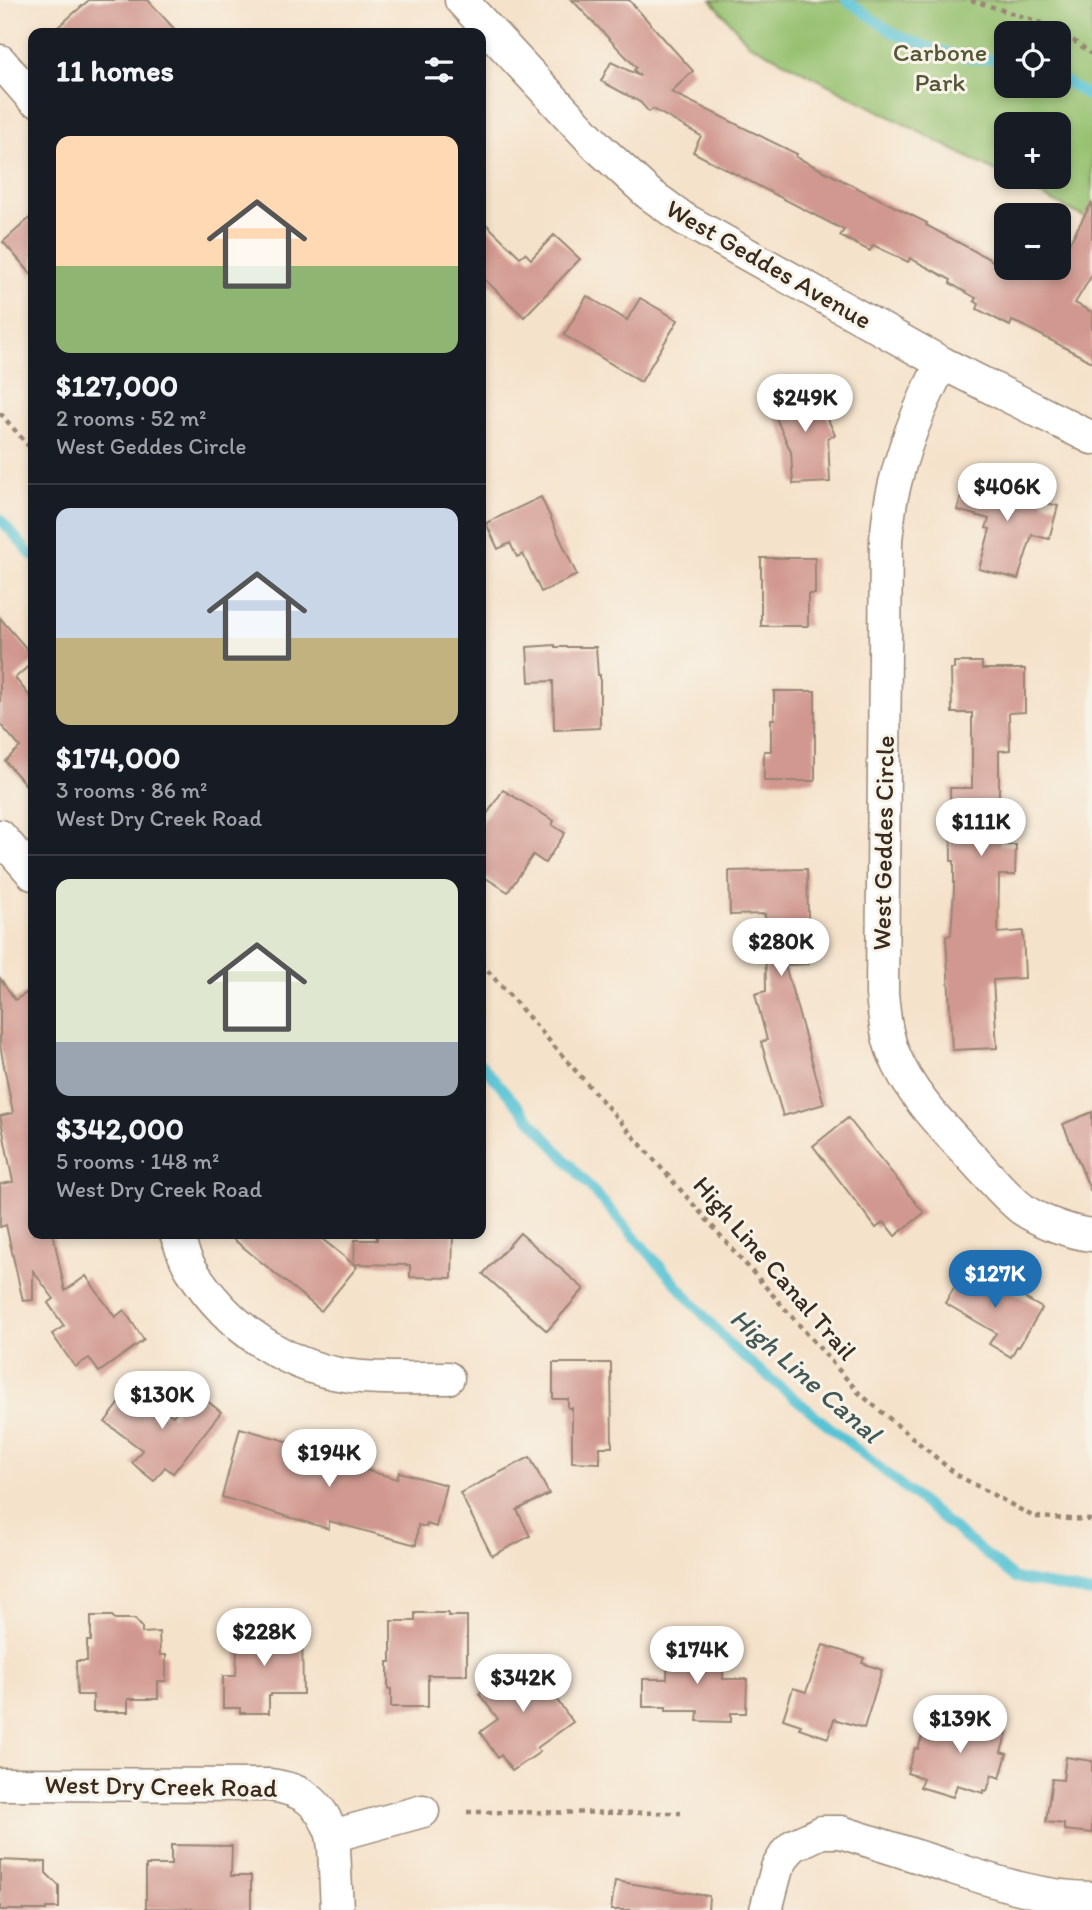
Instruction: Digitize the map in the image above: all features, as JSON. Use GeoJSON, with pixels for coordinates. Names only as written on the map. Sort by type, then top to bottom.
{"type":"FeatureCollection","features":[{"type":"Feature","properties":{"kind":"street","name":"West Geddes Avenue"},"geometry":{"type":"LineString","coordinates":[[461,0],[598,147],[648,193],[684,219],[942,363],[1092,438]]}},
{"type":"Feature","properties":{"kind":"street"},"geometry":{"type":"LineString","coordinates":[[0,61],[28,93]]}},
{"type":"Feature","properties":{"kind":"street","name":"West Geddes Circle"},"geometry":{"type":"LineString","coordinates":[[942,363],[906,441],[891,497],[886,540],[882,994],[884,1021],[893,1051],[910,1086],[925,1107],[1006,1194],[1024,1210],[1067,1230],[1092,1235]]}},
{"type":"Feature","properties":{"kind":"street"},"geometry":{"type":"LineString","coordinates":[[0,836],[28,868]]}},
{"type":"Feature","properties":{"kind":"street"},"geometry":{"type":"LineString","coordinates":[[178,1239],[189,1266],[218,1306],[252,1336],[294,1361],[360,1377],[448,1378]]}},
{"type":"Feature","properties":{"kind":"street","name":"West Dry Creek Road"},"geometry":{"type":"LineString","coordinates":[[0,1784],[269,1785],[289,1788],[306,1796],[325,1815],[332,1834]]}},
{"type":"Feature","properties":{"kind":"street"},"geometry":{"type":"LineString","coordinates":[[337,1910],[332,1834],[423,1811]]}},
{"type":"Feature","properties":{"kind":"street"},"geometry":{"type":"LineString","coordinates":[[766,1910],[777,1868],[787,1852],[794,1845],[822,1832],[841,1832],[1007,1884],[1078,1898],[1092,1898]]}},
{"type":"Feature","properties":{"kind":"path"},"geometry":{"type":"LineString","coordinates":[[971,0],[1039,22],[1092,54]]}},
{"type":"Feature","properties":{"kind":"path"},"geometry":{"type":"LineString","coordinates":[[0,413],[28,445]]}},
{"type":"Feature","properties":{"kind":"path","name":"High Line Canal Trail"},"geometry":{"type":"LineString","coordinates":[[486,969],[859,1393],[957,1475],[1034,1517],[1092,1520]]}},
{"type":"Feature","properties":{"kind":"path"},"geometry":{"type":"LineString","coordinates":[[467,1812],[681,1813]]}},
{"type":"Feature","properties":{"kind":"green space","name":"Carbone Park"},"geometry":{"type":"Polygon","coordinates":[[[711,0],[1092,0],[1092,221],[1071,210],[1071,203],[1057,203],[1029,189],[1071,189],[1071,112],[994,112],[994,171],[748,43],[711,0]]]}},
{"type":"Feature","properties":{"kind":"building"},"geometry":{"type":"Polygon","coordinates":[[[89,0],[148,0],[173,28],[57,28],[89,0]]]}},
{"type":"Feature","properties":{"kind":"building"},"geometry":{"type":"Polygon","coordinates":[[[572,0],[629,0],[693,71],[671,92],[797,154],[796,157],[927,223],[926,225],[994,262],[994,280],[1071,280],[1071,240],[1092,202],[1092,275],[1075,303],[1092,312],[1092,362],[1024,326],[1012,321],[1010,326],[977,309],[979,304],[974,301],[976,298],[950,283],[951,280],[910,258],[908,262],[873,245],[870,251],[840,236],[844,230],[693,152],[701,136],[653,109],[649,112],[640,102],[601,81],[611,62],[640,76],[634,70],[636,67],[572,0]]]}},
{"type":"Feature","properties":{"kind":"building"},"geometry":{"type":"Polygon","coordinates":[[[28,220],[28,270],[3,242],[28,220]]]}},
{"type":"Feature","properties":{"kind":"building"},"geometry":{"type":"Polygon","coordinates":[[[486,224],[520,257],[525,253],[531,259],[554,235],[580,259],[524,317],[486,281],[486,224]]]}},
{"type":"Feature","properties":{"kind":"building"},"geometry":{"type":"Polygon","coordinates":[[[587,296],[627,320],[640,298],[678,320],[641,382],[564,335],[587,296]]]}},
{"type":"Feature","properties":{"kind":"building"},"geometry":{"type":"Polygon","coordinates":[[[812,383],[835,435],[828,438],[830,482],[793,484],[791,452],[769,402],[812,383]]]}},
{"type":"Feature","properties":{"kind":"building"},"geometry":{"type":"Polygon","coordinates":[[[967,476],[1058,506],[1049,539],[1032,535],[1018,579],[979,569],[990,529],[986,528],[989,519],[957,510],[967,476]]]}},
{"type":"Feature","properties":{"kind":"building"},"geometry":{"type":"Polygon","coordinates":[[[541,497],[577,575],[541,592],[523,554],[517,557],[510,543],[498,549],[486,523],[541,497]]]}},
{"type":"Feature","properties":{"kind":"building"},"geometry":{"type":"Polygon","coordinates":[[[761,558],[815,558],[815,594],[808,594],[808,626],[761,626],[761,558]]]}},
{"type":"Feature","properties":{"kind":"building"},"geometry":{"type":"Polygon","coordinates":[[[0,618],[28,650],[28,666],[15,678],[28,694],[28,787],[5,761],[20,747],[0,724],[0,618]]]}},
{"type":"Feature","properties":{"kind":"building"},"geometry":{"type":"Polygon","coordinates":[[[527,647],[596,647],[600,675],[600,728],[554,730],[553,681],[529,682],[527,647]]]}},
{"type":"Feature","properties":{"kind":"building"},"geometry":{"type":"Polygon","coordinates":[[[954,662],[982,662],[982,669],[1025,669],[1025,712],[1009,713],[1010,750],[999,751],[1000,845],[1016,845],[1015,875],[999,875],[998,933],[1023,931],[1025,978],[993,980],[997,1048],[952,1050],[946,936],[951,935],[954,889],[950,788],[972,788],[972,713],[952,713],[951,669],[954,669],[954,662]]]}},
{"type":"Feature","properties":{"kind":"building"},"geometry":{"type":"Polygon","coordinates":[[[774,691],[815,691],[815,781],[764,781],[764,751],[771,751],[774,691]]]}},
{"type":"Feature","properties":{"kind":"building"},"geometry":{"type":"Polygon","coordinates":[[[503,790],[554,821],[552,825],[565,833],[545,863],[533,855],[508,892],[486,878],[486,816],[503,790]]]}},
{"type":"Feature","properties":{"kind":"building"},"geometry":{"type":"Polygon","coordinates":[[[807,869],[809,964],[785,965],[824,1104],[783,1116],[761,1042],[767,1040],[755,994],[766,991],[765,914],[730,915],[729,871],[807,869]]]}},
{"type":"Feature","properties":{"kind":"building"},"geometry":{"type":"Polygon","coordinates":[[[0,978],[15,1000],[28,992],[28,1239],[54,1239],[65,1291],[86,1276],[115,1317],[124,1310],[144,1340],[99,1372],[89,1358],[75,1367],[52,1334],[64,1326],[48,1303],[54,1299],[33,1271],[33,1300],[23,1301],[6,1225],[0,1227],[0,1184],[13,1182],[0,1116],[13,1113],[0,1045],[0,978]]]}},
{"type":"Feature","properties":{"kind":"building"},"geometry":{"type":"Polygon","coordinates":[[[1092,1112],[1092,1192],[1091,1192],[1063,1124],[1092,1112]]]}},
{"type":"Feature","properties":{"kind":"building"},"geometry":{"type":"Polygon","coordinates":[[[848,1118],[924,1213],[895,1236],[884,1222],[876,1228],[813,1146],[848,1118]]]}},
{"type":"Feature","properties":{"kind":"building"},"geometry":{"type":"Polygon","coordinates":[[[520,1233],[584,1289],[547,1331],[483,1274],[520,1233]]]}},
{"type":"Feature","properties":{"kind":"building"},"geometry":{"type":"Polygon","coordinates":[[[233,1239],[322,1239],[357,1267],[321,1311],[233,1239]]]}},
{"type":"Feature","properties":{"kind":"building"},"geometry":{"type":"Polygon","coordinates":[[[453,1239],[452,1278],[410,1277],[410,1265],[354,1264],[355,1240],[453,1239]]]}},
{"type":"Feature","properties":{"kind":"building"},"geometry":{"type":"Polygon","coordinates":[[[966,1268],[1042,1308],[1011,1357],[989,1344],[996,1333],[945,1303],[966,1268]]]}},
{"type":"Feature","properties":{"kind":"building"},"geometry":{"type":"Polygon","coordinates":[[[553,1363],[611,1363],[612,1447],[600,1447],[600,1463],[572,1462],[572,1408],[568,1408],[568,1399],[553,1399],[553,1363]]]}},
{"type":"Feature","properties":{"kind":"building"},"geometry":{"type":"Polygon","coordinates":[[[130,1390],[163,1415],[166,1411],[173,1416],[193,1390],[221,1412],[173,1473],[165,1467],[154,1481],[132,1463],[142,1450],[105,1422],[130,1390]]]}},
{"type":"Feature","properties":{"kind":"building"},"geometry":{"type":"Polygon","coordinates":[[[240,1428],[326,1452],[324,1458],[397,1479],[399,1472],[446,1485],[436,1527],[418,1525],[416,1545],[329,1521],[329,1529],[222,1497],[240,1428]]]}},
{"type":"Feature","properties":{"kind":"building"},"geometry":{"type":"Polygon","coordinates":[[[530,1457],[549,1494],[517,1510],[530,1536],[492,1556],[460,1493],[530,1457]]]}},
{"type":"Feature","properties":{"kind":"building"},"geometry":{"type":"Polygon","coordinates":[[[415,1613],[467,1616],[467,1675],[428,1675],[428,1707],[391,1707],[388,1662],[391,1662],[391,1621],[415,1621],[415,1613]]]}},
{"type":"Feature","properties":{"kind":"building"},"geometry":{"type":"Polygon","coordinates":[[[91,1616],[135,1619],[142,1627],[142,1633],[159,1632],[160,1655],[166,1655],[166,1681],[158,1681],[158,1699],[128,1699],[128,1712],[93,1712],[93,1695],[77,1695],[76,1661],[87,1661],[87,1641],[91,1641],[91,1616]]]}},
{"type":"Feature","properties":{"kind":"building"},"geometry":{"type":"Polygon","coordinates":[[[238,1625],[272,1625],[272,1631],[302,1631],[303,1694],[271,1694],[269,1713],[240,1713],[240,1708],[223,1708],[223,1676],[236,1676],[238,1625]]]}},
{"type":"Feature","properties":{"kind":"building"},"geometry":{"type":"Polygon","coordinates":[[[687,1643],[713,1644],[712,1665],[723,1665],[723,1679],[747,1679],[746,1713],[731,1713],[731,1722],[697,1721],[698,1711],[666,1711],[666,1707],[643,1707],[643,1679],[667,1679],[668,1648],[687,1648],[687,1643]]]}},
{"type":"Feature","properties":{"kind":"building"},"geometry":{"type":"Polygon","coordinates":[[[823,1645],[864,1658],[862,1663],[882,1670],[864,1728],[834,1719],[828,1738],[783,1719],[793,1688],[806,1692],[823,1645]]]}},
{"type":"Feature","properties":{"kind":"building"},"geometry":{"type":"Polygon","coordinates":[[[533,1656],[557,1688],[551,1692],[573,1722],[537,1748],[540,1752],[512,1771],[501,1755],[498,1758],[480,1732],[498,1719],[479,1694],[533,1656]]]}},
{"type":"Feature","properties":{"kind":"building"},"geometry":{"type":"Polygon","coordinates":[[[971,1710],[994,1718],[991,1726],[1007,1732],[1001,1752],[1007,1754],[1000,1778],[992,1775],[987,1791],[983,1790],[983,1793],[957,1785],[953,1797],[920,1787],[923,1778],[907,1773],[923,1734],[940,1739],[948,1712],[968,1719],[971,1710]]]}},
{"type":"Feature","properties":{"kind":"building"},"geometry":{"type":"Polygon","coordinates":[[[1066,1757],[1092,1761],[1092,1833],[1064,1830],[1064,1824],[1046,1822],[1052,1779],[1063,1780],[1066,1757]]]}},
{"type":"Feature","properties":{"kind":"building"},"geometry":{"type":"Polygon","coordinates":[[[171,1845],[232,1846],[231,1876],[251,1876],[251,1910],[146,1908],[146,1865],[171,1865],[171,1845]]]}},
{"type":"Feature","properties":{"kind":"building"},"geometry":{"type":"Polygon","coordinates":[[[0,1860],[46,1862],[46,1873],[59,1886],[59,1908],[0,1910],[0,1860]]]}},
{"type":"Feature","properties":{"kind":"building"},"geometry":{"type":"Polygon","coordinates":[[[615,1881],[709,1896],[708,1910],[611,1910],[615,1881]]]}},
{"type":"Feature","properties":{"kind":"waterway"},"geometry":{"type":"LineString","coordinates":[[846,0],[895,34],[931,48],[974,59],[994,59]]}},
{"type":"Feature","properties":{"kind":"waterway"},"geometry":{"type":"LineString","coordinates":[[1071,85],[1092,99]]}},
{"type":"Feature","properties":{"kind":"waterway","name":"High Line Canal"},"geometry":{"type":"LineString","coordinates":[[0,519],[28,551]]}},
{"type":"Feature","properties":{"kind":"waterway","name":"High Line Canal"},"geometry":{"type":"LineString","coordinates":[[486,1070],[733,1348],[1015,1578],[1092,1593]]}}]}
